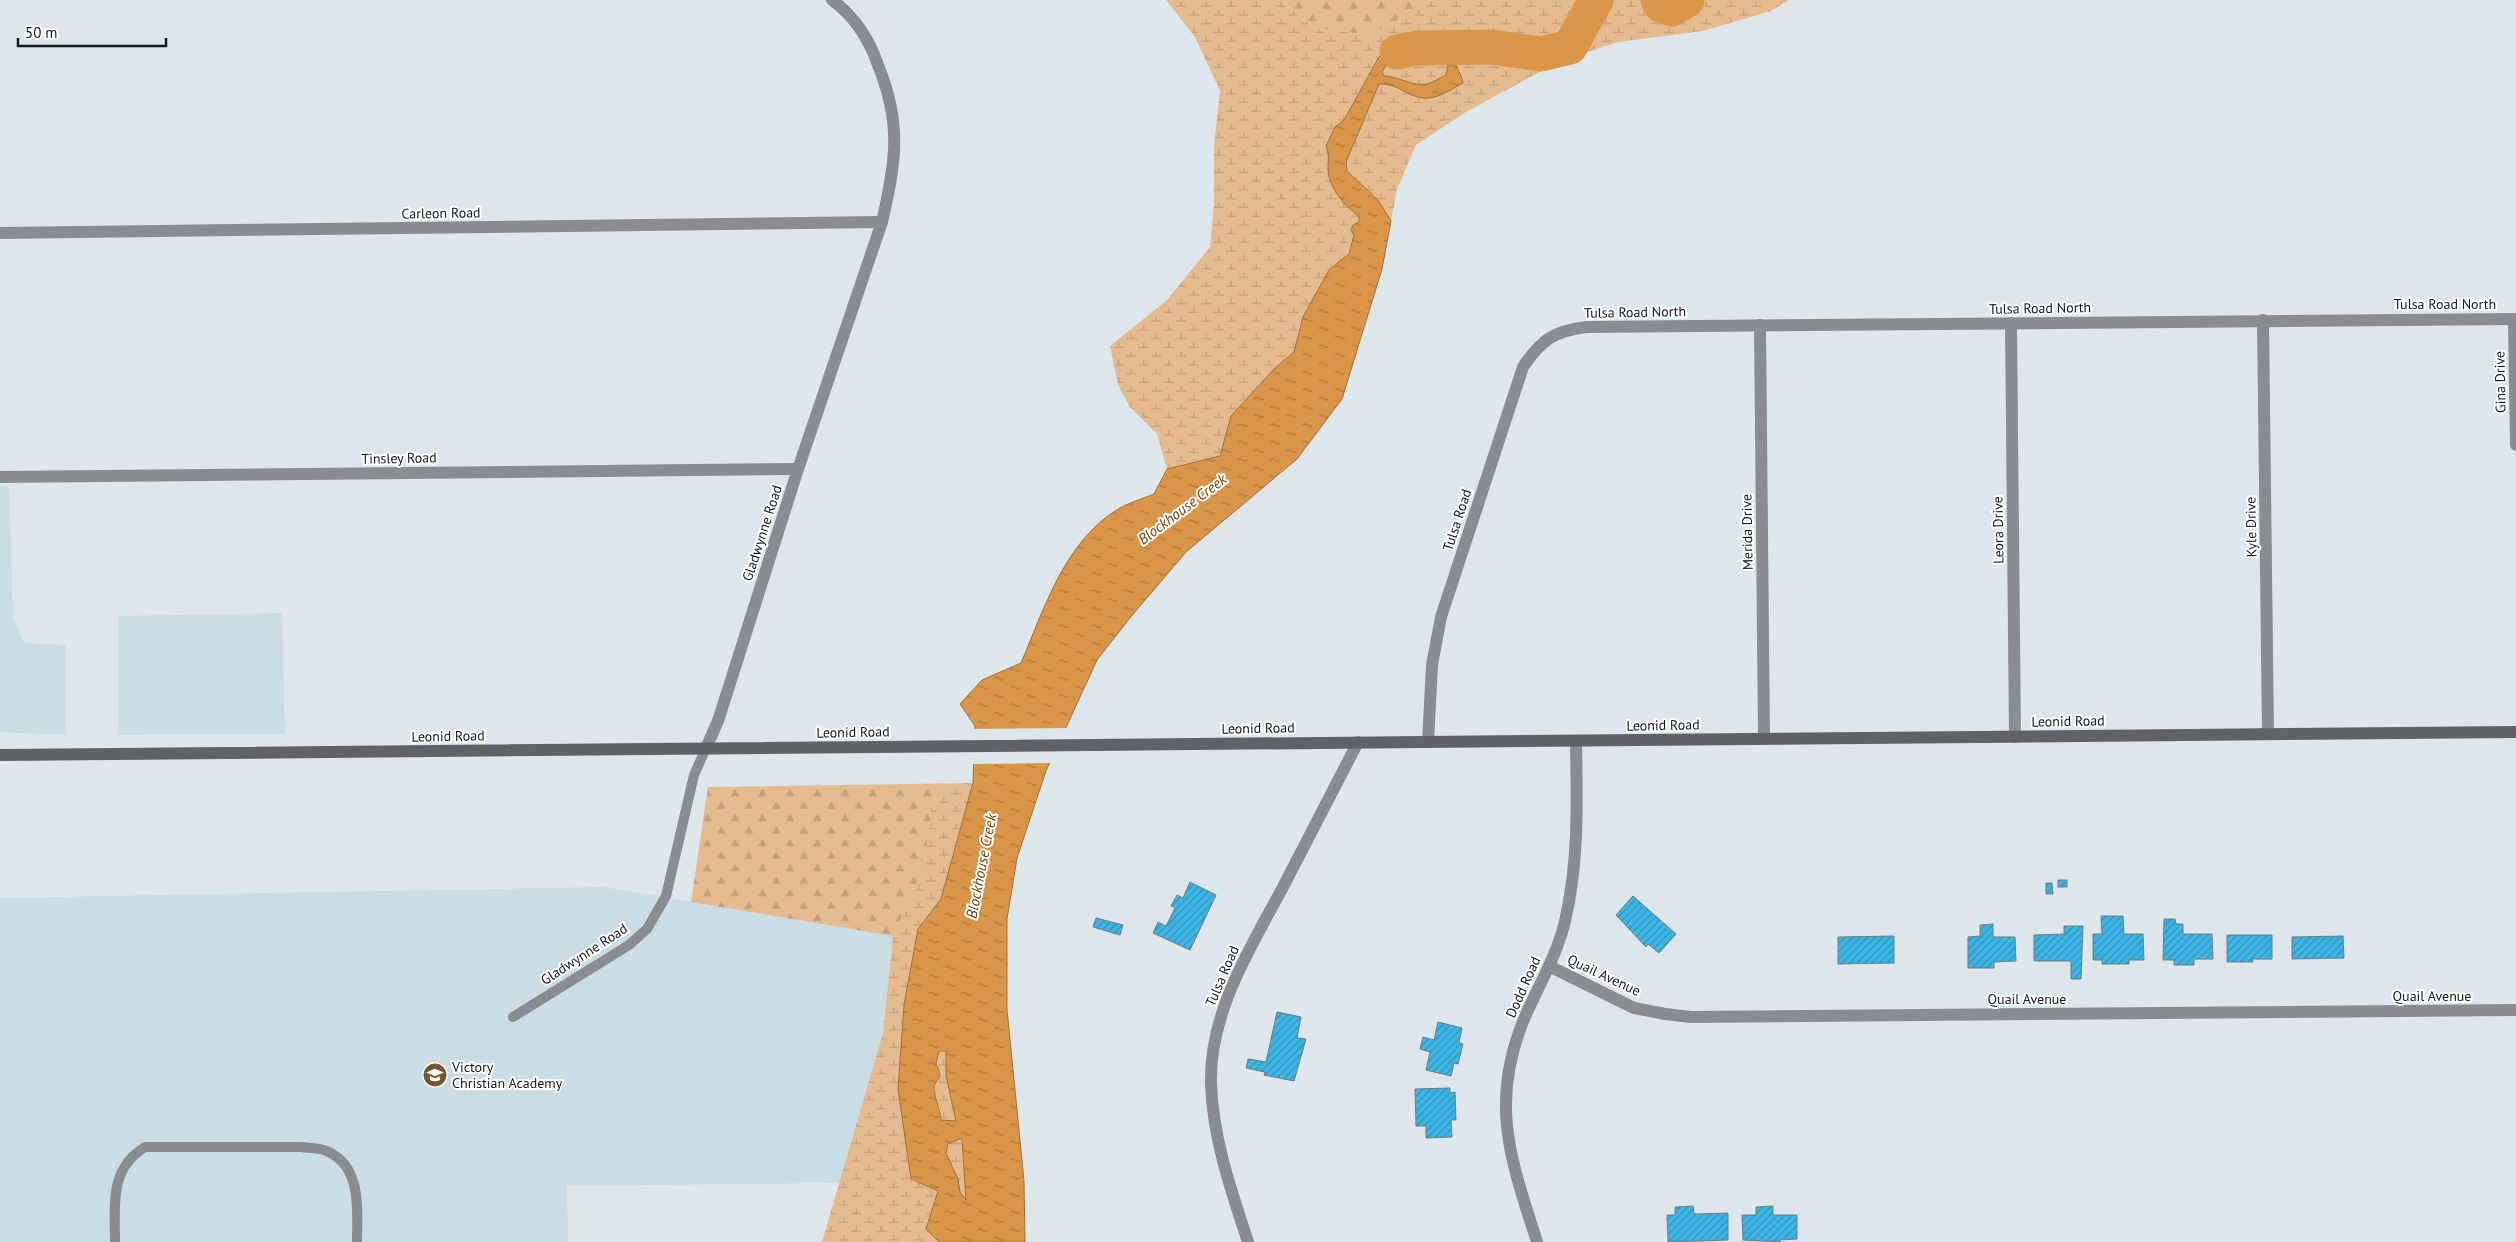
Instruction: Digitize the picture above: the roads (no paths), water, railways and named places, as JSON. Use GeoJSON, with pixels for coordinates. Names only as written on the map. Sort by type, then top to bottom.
{"type":"FeatureCollection","features":[{"type":"Feature","properties":{"kind":"street","name":"Gladwynne Road"},"geometry":{"type":"LineString","coordinates":[[706,748],[718,721],[798,469],[882,222],[891,185],[895,144],[894,115],[887,86],[870,43],[845,9],[832,0]]}},
{"type":"Feature","properties":{"kind":"street","name":"Carleon Road"},"geometry":{"type":"LineString","coordinates":[[0,233],[882,222]]}},
{"type":"Feature","properties":{"kind":"street","name":"Tulsa Road North"},"geometry":{"type":"LineString","coordinates":[[1564,330],[1586,327],[2515,318]]}},
{"type":"Feature","properties":{"kind":"street","name":"Gina Drive"},"geometry":{"type":"LineString","coordinates":[[2515,318],[2516,445]]}},
{"type":"Feature","properties":{"kind":"street","name":"Kyle Drive"},"geometry":{"type":"LineString","coordinates":[[2263,320],[2268,734]]}},
{"type":"Feature","properties":{"kind":"street","name":"Leora Drive"},"geometry":{"type":"LineString","coordinates":[[2011,323],[2015,737]]}},
{"type":"Feature","properties":{"kind":"street","name":"Merida Drive"},"geometry":{"type":"LineString","coordinates":[[1760,325],[1764,739]]}},
{"type":"Feature","properties":{"kind":"street","name":"Tulsa Road"},"geometry":{"type":"LineString","coordinates":[[1428,742],[1432,665],[1441,617],[1520,376],[1534,350],[1548,338],[1564,330]]}},
{"type":"Feature","properties":{"kind":"street","name":"Tinsley Road"},"geometry":{"type":"LineString","coordinates":[[0,477],[798,469]]}},
{"type":"Feature","properties":{"kind":"street","name":"Leonid Road"},"geometry":{"type":"LineString","coordinates":[[0,755],[2516,732]]}},
{"type":"Feature","properties":{"kind":"street","name":"Dodd Road"},"geometry":{"type":"LineString","coordinates":[[1537,1242],[1510,1159],[1505,1126],[1505,1091],[1513,1054],[1524,1020],[1549,966],[1565,924],[1572,890],[1576,851],[1576,741]]}},
{"type":"Feature","properties":{"kind":"street","name":"Tulsa Road"},"geometry":{"type":"LineString","coordinates":[[1248,1242],[1225,1173],[1213,1111],[1211,1082],[1213,1053],[1219,1023],[1241,966],[1358,742]]}},
{"type":"Feature","properties":{"kind":"street","name":"Quail Avenue"},"geometry":{"type":"LineString","coordinates":[[1549,966],[1634,1008],[1691,1017],[2516,1010]]}},
{"type":"Feature","properties":{"kind":"lane","name":"Gladwynne Road"},"geometry":{"type":"LineString","coordinates":[[513,1017],[629,945],[647,929],[666,896],[694,775],[706,748]]}},
{"type":"Feature","properties":{"kind":"lane"},"geometry":{"type":"LineString","coordinates":[[115,1242],[114,1193],[125,1166],[132,1155],[145,1147],[301,1147],[325,1151],[340,1161],[351,1173],[356,1189],[357,1242]]}},
{"type":"Feature","properties":{"kind":"water"},"geometry":{"type":"Polygon","coordinates":[[[1432,34],[1451,57],[1459,70],[1463,83],[1444,94],[1428,98],[1417,97],[1392,85],[1379,84],[1346,162],[1347,171],[1378,200],[1391,221],[1382,269],[1342,399],[1297,459],[1186,552],[1097,660],[1046,771],[1017,858],[1007,919],[1007,1009],[1024,1181],[1025,1242],[939,1242],[926,1229],[938,1191],[911,1179],[898,1089],[904,1005],[918,929],[941,899],[973,783],[975,726],[960,704],[982,680],[1021,663],[1047,600],[1069,559],[1097,525],[1129,503],[1154,494],[1167,469],[1220,456],[1231,416],[1274,369],[1294,352],[1303,317],[1329,270],[1349,254],[1354,235],[1351,230],[1353,225],[1359,222],[1359,216],[1341,199],[1331,183],[1328,174],[1326,146],[1335,127],[1344,120],[1379,57],[1391,47],[1432,34]],[[1412,54],[1407,56],[1410,66],[1404,66],[1395,60],[1387,64],[1382,72],[1384,76],[1422,85],[1446,75],[1448,66],[1440,56],[1425,59],[1422,55],[1412,54]],[[939,1051],[936,1064],[940,1076],[934,1089],[941,1120],[956,1121],[946,1076],[946,1051],[939,1051]],[[962,1138],[948,1144],[946,1153],[958,1179],[960,1192],[966,1200],[962,1138]]]}},
{"type":"Feature","properties":{"kind":"waterway","name":"Blockhouse Creek"},"geometry":{"type":"LineString","coordinates":[[1397,52],[1416,48],[1491,47],[1541,54],[1570,47],[1596,0]]}},
{"type":"Feature","properties":{"kind":"waterway","name":"Blockhouse Creek"},"geometry":{"type":"LineString","coordinates":[[1658,0],[1661,5],[1672,9],[1687,0]]}},
{"type":"Feature","properties":{"kind":"place","name":"Victory Christian Academy"},"geometry":{"type":"Point","coordinates":[435,1075]}}]}
